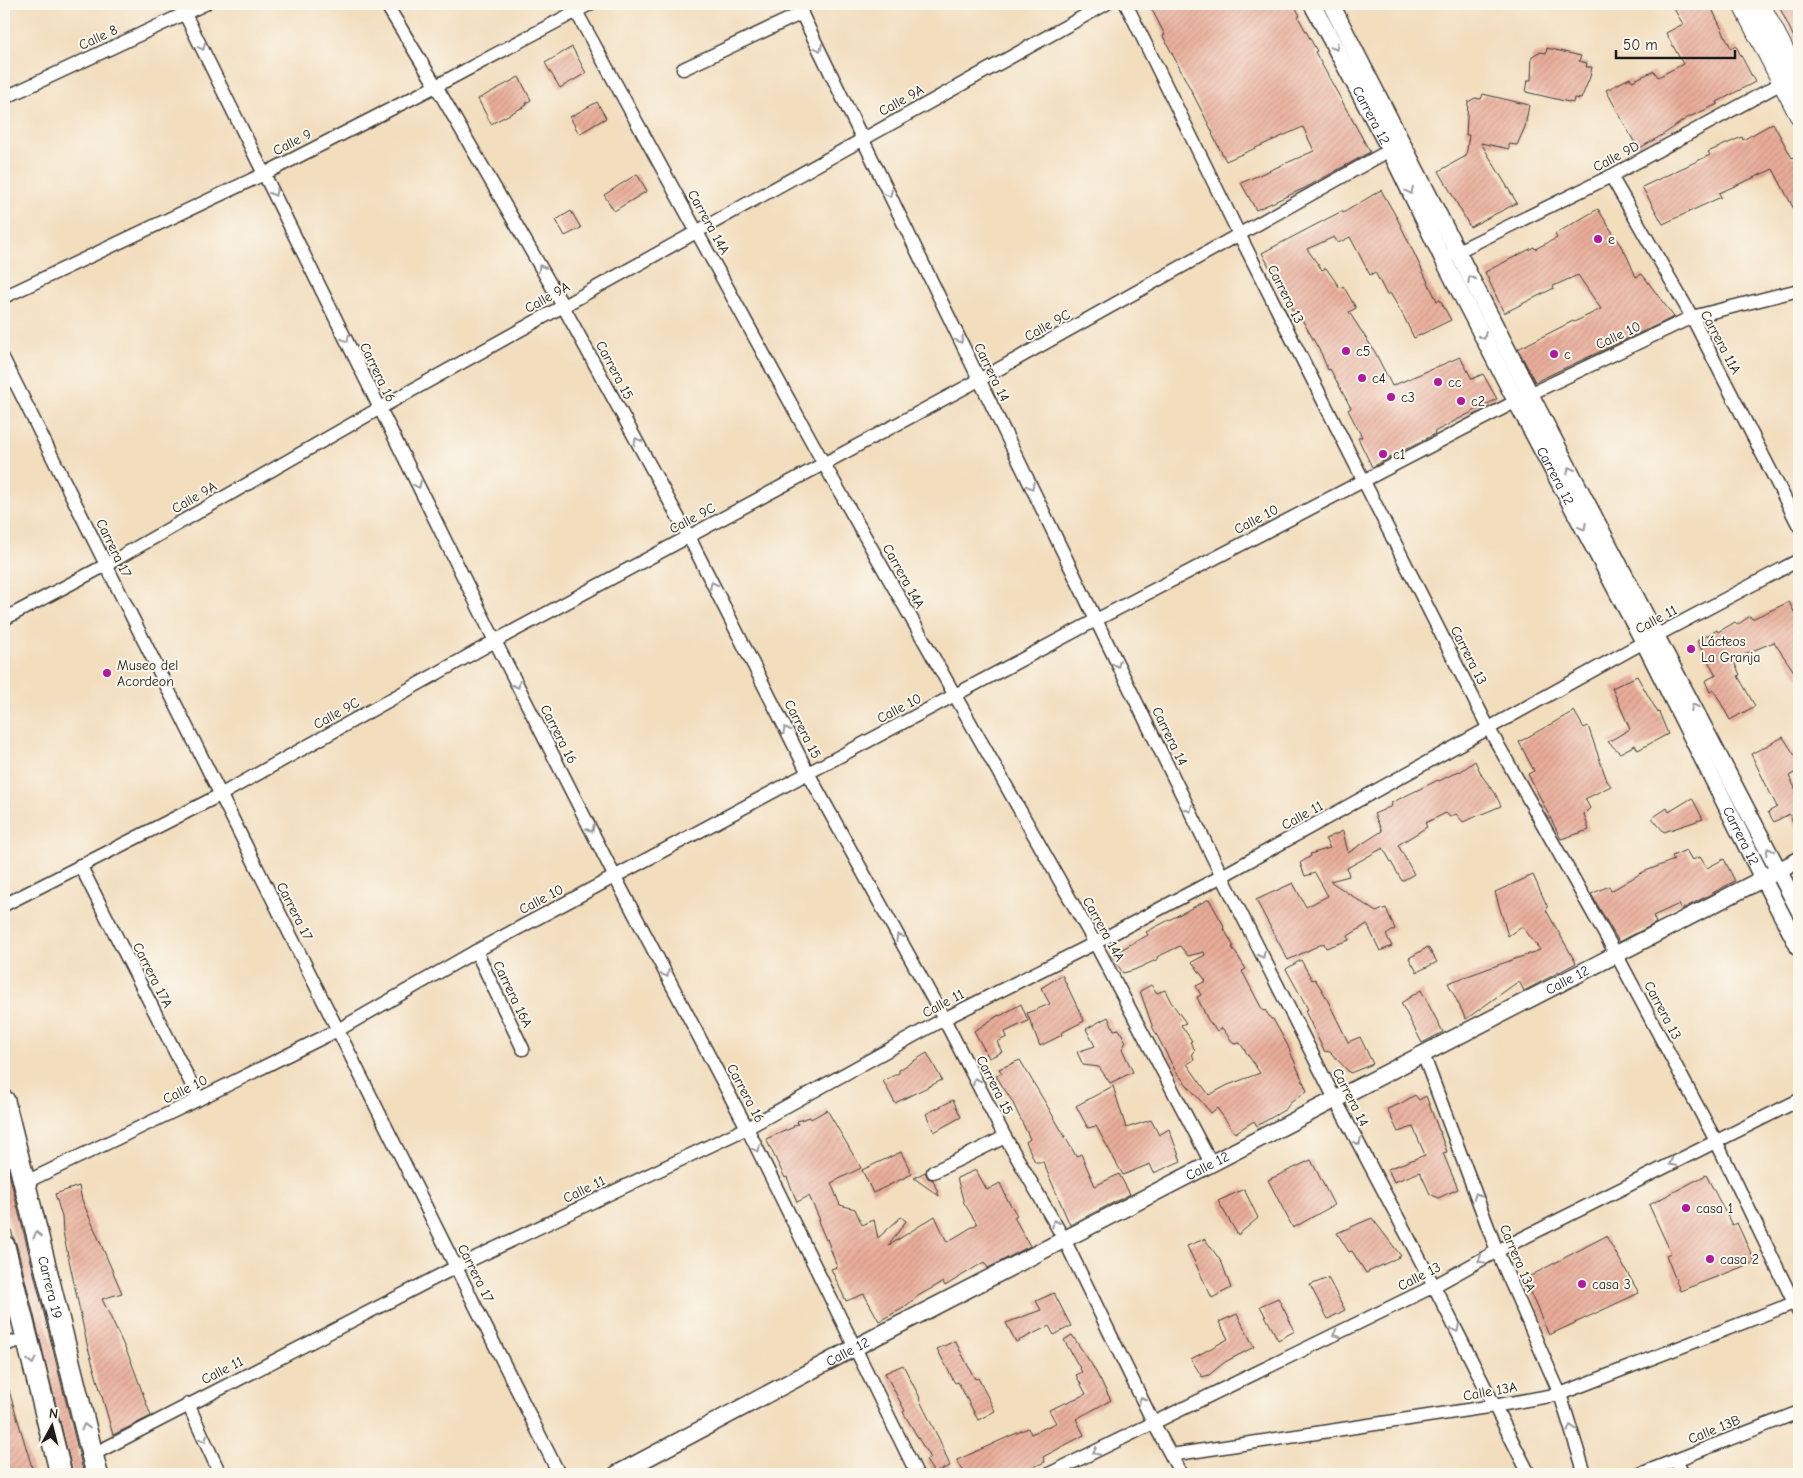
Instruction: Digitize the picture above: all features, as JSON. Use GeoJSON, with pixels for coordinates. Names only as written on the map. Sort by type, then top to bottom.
{"type":"FeatureCollection","features":[{"type":"Feature","properties":{"kind":"highway","name":"Carrera 19"},"geometry":{"type":"LineString","coordinates":[[4,1101],[94,1464]]}},
{"type":"Feature","properties":{"kind":"highway"},"geometry":{"type":"LineString","coordinates":[[4,1246],[61,1474]]}},
{"type":"Feature","properties":{"kind":"main road"},"geometry":{"type":"LineString","coordinates":[[1742,4],[1794,77]]}},
{"type":"Feature","properties":{"kind":"main road"},"geometry":{"type":"LineString","coordinates":[[1760,4],[1794,77],[1799,115]]}},
{"type":"Feature","properties":{"kind":"street","name":"Calle 8"},"geometry":{"type":"LineString","coordinates":[[4,98],[183,9],[205,4]]}},
{"type":"Feature","properties":{"kind":"street","name":"Carrera 15"},"geometry":{"type":"LineString","coordinates":[[386,4],[436,86],[563,306],[688,537],[808,773],[944,1019],[1005,1137],[1064,1239],[1180,1474]]}},
{"type":"Feature","properties":{"kind":"street","name":"Calle 9"},"geometry":{"type":"LineString","coordinates":[[4,297],[264,174],[436,86],[574,7],[590,4]]}},
{"type":"Feature","properties":{"kind":"street","name":"Calle 9A"},"geometry":{"type":"LineString","coordinates":[[4,619],[106,565],[380,408],[1106,4]]}},
{"type":"Feature","properties":{"kind":"street","name":"Carrera 13"},"geometry":{"type":"LineString","coordinates":[[1126,4],[1489,729],[1616,954],[1716,1141],[1798,1306]]}},
{"type":"Feature","properties":{"kind":"street","name":"Carrera 12"},"geometry":{"type":"LineString","coordinates":[[1312,4],[1390,150],[1450,255]]}},
{"type":"Feature","properties":{"kind":"street","name":"Carrera 12"},"geometry":{"type":"LineString","coordinates":[[1331,4],[1450,255],[1523,397],[1651,639],[1799,910]]}},
{"type":"Feature","properties":{"kind":"street","name":"Carrera 14A"},"geometry":{"type":"LineString","coordinates":[[574,7],[824,464],[1095,943],[1211,1163]]}},
{"type":"Feature","properties":{"kind":"street","name":"Carrera 14"},"geometry":{"type":"LineString","coordinates":[[800,8],[979,380],[1222,876],[1335,1099],[1434,1286],[1528,1474]]}},
{"type":"Feature","properties":{"kind":"street"},"geometry":{"type":"LineString","coordinates":[[683,69],[800,8]]}},
{"type":"Feature","properties":{"kind":"street","name":"Carrera 16"},"geometry":{"type":"LineString","coordinates":[[183,9],[495,641],[615,877],[747,1128],[917,1474]]}},
{"type":"Feature","properties":{"kind":"street","name":"Calle 9D"},"geometry":{"type":"LineString","coordinates":[[1450,255],[1611,176],[1794,77]]}},
{"type":"Feature","properties":{"kind":"street","name":"Calle 9C"},"geometry":{"type":"LineString","coordinates":[[4,905],[220,795],[495,641],[979,380],[1390,150]]}},
{"type":"Feature","properties":{"kind":"street","name":"Carrera 11A"},"geometry":{"type":"LineString","coordinates":[[1611,176],[1692,317],[1799,526]]}},
{"type":"Feature","properties":{"kind":"street","name":"Calle 10"},"geometry":{"type":"LineString","coordinates":[[24,1183],[200,1099],[338,1030],[476,951],[808,773],[1523,397],[1692,317],[1799,290]]}},
{"type":"Feature","properties":{"kind":"street","name":"Carrera 17"},"geometry":{"type":"LineString","coordinates":[[4,360],[559,1474]]}},
{"type":"Feature","properties":{"kind":"street","name":"Calle 11"},"geometry":{"type":"LineString","coordinates":[[94,1464],[188,1404],[456,1267],[747,1128],[944,1019],[1222,876],[1651,639],[1799,560]]}},
{"type":"Feature","properties":{"kind":"street","name":"Carrera 12"},"geometry":{"type":"LineString","coordinates":[[1651,639],[1762,879],[1799,948]]}},
{"type":"Feature","properties":{"kind":"street","name":"Calle 12"},"geometry":{"type":"LineString","coordinates":[[617,1474],[854,1348],[1799,860]]}},
{"type":"Feature","properties":{"kind":"street","name":"Carrera 17A"},"geometry":{"type":"LineString","coordinates":[[80,865],[200,1099]]}},
{"type":"Feature","properties":{"kind":"street","name":"Carrera 16A"},"geometry":{"type":"LineString","coordinates":[[476,951],[523,1049]]}},
{"type":"Feature","properties":{"kind":"street","name":"Carrera 13A"},"geometry":{"type":"LineString","coordinates":[[1423,1054],[1497,1251],[1560,1394],[1585,1474]]}},
{"type":"Feature","properties":{"kind":"street","name":"Calle 13"},"geometry":{"type":"LineString","coordinates":[[1049,1474],[1434,1286],[1497,1251],[1799,1100]]}},
{"type":"Feature","properties":{"kind":"street"},"geometry":{"type":"LineString","coordinates":[[933,1172],[1005,1137]]}},
{"type":"Feature","properties":{"kind":"street","name":"Calle 13A"},"geometry":{"type":"LineString","coordinates":[[1171,1455],[1494,1406],[1560,1394],[1798,1306]]}},
{"type":"Feature","properties":{"kind":"street"},"geometry":{"type":"LineString","coordinates":[[4,1345],[27,1338]]}},
{"type":"Feature","properties":{"kind":"street"},"geometry":{"type":"LineString","coordinates":[[188,1404],[220,1474]]}},
{"type":"Feature","properties":{"kind":"street","name":"Calle 13B"},"geometry":{"type":"LineString","coordinates":[[1640,1474],[1799,1412]]}},
{"type":"Feature","properties":{"kind":"street"},"geometry":{"type":"LineString","coordinates":[[1676,1461],[1683,1474]]}},
{"type":"Feature","properties":{"kind":"building"},"geometry":{"type":"Polygon","coordinates":[[[1149,4],[1294,4],[1300,16],[1298,17],[1317,51],[1315,52],[1370,152],[1305,188],[1256,210],[1241,183],[1314,151],[1303,127],[1226,161],[1163,36],[1165,35],[1149,4]]]}},
{"type":"Feature","properties":{"kind":"building"},"geometry":{"type":"Polygon","coordinates":[[[1671,4],[1707,4],[1710,10],[1712,9],[1731,48],[1736,46],[1755,82],[1717,102],[1718,104],[1687,118],[1638,149],[1606,90],[1630,78],[1632,81],[1654,71],[1658,77],[1683,64],[1666,33],[1683,24],[1671,4]]]}},
{"type":"Feature","properties":{"kind":"building"},"geometry":{"type":"Polygon","coordinates":[[[1778,4],[1799,4],[1799,48],[1778,4]]]}},
{"type":"Feature","properties":{"kind":"building"},"geometry":{"type":"Polygon","coordinates":[[[572,47],[586,73],[560,88],[545,63],[572,47]]]}},
{"type":"Feature","properties":{"kind":"building"},"geometry":{"type":"Polygon","coordinates":[[[1547,48],[1581,56],[1579,61],[1587,63],[1586,67],[1592,67],[1581,99],[1574,98],[1573,103],[1526,92],[1528,80],[1531,80],[1532,56],[1539,52],[1546,53],[1547,48]]]}},
{"type":"Feature","properties":{"kind":"building"},"geometry":{"type":"Polygon","coordinates":[[[519,77],[531,100],[526,103],[527,105],[491,124],[478,99],[519,77]]]}},
{"type":"Feature","properties":{"kind":"building"},"geometry":{"type":"Polygon","coordinates":[[[1483,94],[1529,105],[1525,127],[1517,145],[1509,144],[1509,149],[1481,143],[1517,203],[1470,227],[1439,171],[1466,156],[1469,135],[1466,135],[1468,102],[1475,98],[1481,99],[1483,94]]]}},
{"type":"Feature","properties":{"kind":"building"},"geometry":{"type":"Polygon","coordinates":[[[597,102],[606,118],[579,134],[570,117],[597,102]]]}},
{"type":"Feature","properties":{"kind":"building"},"geometry":{"type":"Polygon","coordinates":[[[1773,123],[1792,158],[1795,156],[1799,164],[1799,219],[1773,169],[1719,193],[1721,197],[1663,224],[1642,187],[1710,155],[1708,152],[1742,137],[1743,140],[1773,123]]]}},
{"type":"Feature","properties":{"kind":"building"},"geometry":{"type":"Polygon","coordinates":[[[637,174],[647,191],[614,211],[604,195],[637,174]]]}},
{"type":"Feature","properties":{"kind":"building"},"geometry":{"type":"Polygon","coordinates":[[[1381,190],[1397,218],[1437,301],[1440,300],[1451,320],[1414,338],[1390,293],[1387,295],[1375,272],[1370,275],[1350,237],[1338,243],[1334,237],[1307,249],[1322,270],[1326,268],[1340,288],[1343,286],[1356,308],[1349,312],[1375,352],[1392,386],[1460,357],[1472,379],[1483,374],[1497,399],[1372,467],[1358,438],[1362,437],[1348,410],[1351,408],[1330,369],[1328,370],[1321,353],[1296,309],[1293,311],[1262,253],[1342,211],[1343,213],[1381,190]]]}},
{"type":"Feature","properties":{"kind":"building"},"geometry":{"type":"Polygon","coordinates":[[[1598,209],[1627,256],[1636,277],[1642,274],[1674,317],[1535,382],[1518,349],[1601,309],[1578,275],[1553,286],[1554,288],[1504,313],[1485,272],[1534,247],[1535,249],[1557,238],[1555,234],[1598,209]]]}},
{"type":"Feature","properties":{"kind":"building"},"geometry":{"type":"Polygon","coordinates":[[[571,211],[581,228],[565,236],[556,220],[571,211]]]}},
{"type":"Feature","properties":{"kind":"building"},"geometry":{"type":"Polygon","coordinates":[[[1789,602],[1799,621],[1799,679],[1774,642],[1747,653],[1734,662],[1740,675],[1738,676],[1755,706],[1730,720],[1714,690],[1710,692],[1705,681],[1716,675],[1697,641],[1735,622],[1737,625],[1750,616],[1752,619],[1789,602]]]}},
{"type":"Feature","properties":{"kind":"building"},"geometry":{"type":"Polygon","coordinates":[[[1637,676],[1659,712],[1668,734],[1638,750],[1635,745],[1620,753],[1608,742],[1630,729],[1612,688],[1637,676]]]}},
{"type":"Feature","properties":{"kind":"building"},"geometry":{"type":"Polygon","coordinates":[[[1574,711],[1584,728],[1588,726],[1607,781],[1611,786],[1585,799],[1590,808],[1584,814],[1589,830],[1561,839],[1528,774],[1534,771],[1519,742],[1574,711]]]}},
{"type":"Feature","properties":{"kind":"building"},"geometry":{"type":"Polygon","coordinates":[[[1783,737],[1799,762],[1799,770],[1789,776],[1799,796],[1799,834],[1789,814],[1774,822],[1768,812],[1777,807],[1751,754],[1783,737]]]}},
{"type":"Feature","properties":{"kind":"building"},"geometry":{"type":"Polygon","coordinates":[[[1475,761],[1501,806],[1463,822],[1456,814],[1450,817],[1446,813],[1425,823],[1427,827],[1398,845],[1414,874],[1402,881],[1383,848],[1347,868],[1349,876],[1330,881],[1376,912],[1386,908],[1395,929],[1386,935],[1392,946],[1380,951],[1367,924],[1348,936],[1349,940],[1326,948],[1324,943],[1288,960],[1256,900],[1293,883],[1306,907],[1328,896],[1315,873],[1305,876],[1300,863],[1311,856],[1310,854],[1330,848],[1325,839],[1343,831],[1348,853],[1382,831],[1374,814],[1392,806],[1391,803],[1438,780],[1460,772],[1475,761]]]}},
{"type":"Feature","properties":{"kind":"building"},"geometry":{"type":"Polygon","coordinates":[[[1692,798],[1703,819],[1664,832],[1652,818],[1667,808],[1669,812],[1692,798]]]}},
{"type":"Feature","properties":{"kind":"building"},"geometry":{"type":"Polygon","coordinates":[[[1686,850],[1692,860],[1700,857],[1707,868],[1724,859],[1735,881],[1681,910],[1679,904],[1653,916],[1656,923],[1619,942],[1591,894],[1609,886],[1611,891],[1643,872],[1674,860],[1672,856],[1686,850]]]}},
{"type":"Feature","properties":{"kind":"building"},"geometry":{"type":"Polygon","coordinates":[[[1533,875],[1548,908],[1546,910],[1576,963],[1524,991],[1519,981],[1466,1019],[1448,983],[1540,950],[1522,926],[1508,936],[1495,892],[1533,875]]]}},
{"type":"Feature","properties":{"kind":"building"},"geometry":{"type":"Polygon","coordinates":[[[1209,899],[1234,947],[1232,947],[1246,969],[1242,971],[1263,1011],[1265,1010],[1273,1019],[1287,1044],[1307,1091],[1290,1103],[1286,1109],[1257,1126],[1254,1121],[1235,1133],[1217,1108],[1211,1113],[1176,1072],[1153,1028],[1140,991],[1151,985],[1157,993],[1165,990],[1186,1023],[1181,1025],[1192,1041],[1190,1042],[1195,1050],[1192,1053],[1194,1060],[1187,1064],[1209,1095],[1228,1085],[1260,1073],[1240,1043],[1234,1044],[1222,1028],[1217,1031],[1208,1020],[1197,997],[1201,995],[1196,986],[1206,981],[1192,962],[1205,955],[1204,952],[1188,956],[1180,946],[1157,957],[1158,959],[1123,973],[1111,955],[1148,935],[1146,932],[1209,899]]]}},
{"type":"Feature","properties":{"kind":"building"},"geometry":{"type":"Polygon","coordinates":[[[1428,947],[1437,962],[1417,972],[1409,958],[1428,947]]]}},
{"type":"Feature","properties":{"kind":"building"},"geometry":{"type":"Polygon","coordinates":[[[1301,960],[1312,980],[1315,979],[1325,995],[1348,1042],[1360,1037],[1373,1064],[1350,1073],[1330,1052],[1324,1051],[1305,1011],[1308,1009],[1286,969],[1301,960]]]}},
{"type":"Feature","properties":{"kind":"building"},"geometry":{"type":"Polygon","coordinates":[[[1062,975],[1084,1021],[1040,1046],[1027,1013],[1050,1004],[1041,988],[1062,975]]]}},
{"type":"Feature","properties":{"kind":"building"},"geometry":{"type":"Polygon","coordinates":[[[1421,990],[1443,1032],[1422,1043],[1401,1003],[1421,990]]]}},
{"type":"Feature","properties":{"kind":"building"},"geometry":{"type":"Polygon","coordinates":[[[1021,1004],[1028,1021],[1005,1032],[1007,1037],[997,1042],[1002,1052],[989,1058],[974,1031],[1021,1004]]]}},
{"type":"Feature","properties":{"kind":"building"},"geometry":{"type":"Polygon","coordinates":[[[1108,1017],[1114,1030],[1119,1029],[1126,1042],[1122,1049],[1133,1072],[1110,1083],[1099,1067],[1083,1065],[1077,1052],[1095,1046],[1086,1029],[1108,1017]]]}},
{"type":"Feature","properties":{"kind":"building"},"geometry":{"type":"Polygon","coordinates":[[[927,1053],[942,1080],[895,1103],[883,1081],[899,1073],[899,1070],[927,1053]]]}},
{"type":"Feature","properties":{"kind":"building"},"geometry":{"type":"Polygon","coordinates":[[[1020,1060],[1076,1156],[1081,1154],[1095,1186],[1119,1174],[1130,1194],[1070,1225],[1043,1162],[1035,1162],[1026,1142],[1030,1139],[1012,1101],[996,1076],[1002,1073],[999,1069],[1020,1060]]]}},
{"type":"Feature","properties":{"kind":"building"},"geometry":{"type":"Polygon","coordinates":[[[1113,1086],[1126,1128],[1151,1120],[1159,1135],[1169,1129],[1181,1161],[1154,1173],[1150,1164],[1123,1175],[1096,1126],[1088,1128],[1076,1106],[1113,1086]]]}},
{"type":"Feature","properties":{"kind":"building"},"geometry":{"type":"Polygon","coordinates":[[[1415,1095],[1419,1100],[1426,1096],[1447,1152],[1443,1153],[1458,1189],[1438,1198],[1430,1194],[1420,1172],[1394,1182],[1388,1169],[1425,1155],[1413,1127],[1398,1132],[1387,1109],[1415,1095]]]}},
{"type":"Feature","properties":{"kind":"building"},"geometry":{"type":"Polygon","coordinates":[[[953,1100],[961,1117],[934,1132],[926,1114],[953,1100]]]}},
{"type":"Feature","properties":{"kind":"building"},"geometry":{"type":"Polygon","coordinates":[[[827,1110],[861,1168],[831,1183],[840,1205],[855,1209],[862,1225],[874,1220],[878,1238],[901,1217],[906,1221],[888,1246],[935,1216],[947,1242],[977,1224],[964,1203],[957,1178],[976,1170],[987,1190],[1000,1183],[1005,1196],[1017,1215],[1014,1217],[1030,1246],[988,1268],[984,1262],[945,1286],[943,1282],[918,1296],[902,1309],[879,1321],[864,1294],[846,1301],[831,1269],[837,1267],[809,1196],[797,1202],[787,1177],[785,1178],[766,1139],[794,1127],[798,1124],[797,1121],[810,1117],[811,1119],[827,1110]]]}},
{"type":"Feature","properties":{"kind":"building"},"geometry":{"type":"Polygon","coordinates":[[[901,1152],[912,1174],[873,1193],[862,1170],[901,1152]]]}},
{"type":"Feature","properties":{"kind":"building"},"geometry":{"type":"Polygon","coordinates":[[[4,1157],[84,1474],[73,1474],[13,1237],[4,1201],[4,1157]]]}},
{"type":"Feature","properties":{"kind":"building"},"geometry":{"type":"Polygon","coordinates":[[[1311,1160],[1334,1205],[1293,1228],[1268,1180],[1311,1160]]]}},
{"type":"Feature","properties":{"kind":"building"},"geometry":{"type":"Polygon","coordinates":[[[925,1172],[928,1178],[933,1180],[939,1196],[914,1178],[925,1172]]]}},
{"type":"Feature","properties":{"kind":"building"},"geometry":{"type":"Polygon","coordinates":[[[1706,1175],[1732,1225],[1737,1223],[1755,1262],[1680,1291],[1666,1255],[1671,1253],[1649,1205],[1706,1175]]]}},
{"type":"Feature","properties":{"kind":"building"},"geometry":{"type":"Polygon","coordinates":[[[79,1186],[82,1200],[122,1293],[102,1299],[131,1361],[151,1416],[113,1435],[87,1344],[63,1232],[62,1217],[55,1194],[79,1186]]]}},
{"type":"Feature","properties":{"kind":"building"},"geometry":{"type":"Polygon","coordinates":[[[1244,1189],[1258,1218],[1238,1235],[1218,1201],[1244,1189]]]}},
{"type":"Feature","properties":{"kind":"building"},"geometry":{"type":"Polygon","coordinates":[[[1372,1218],[1401,1256],[1366,1273],[1352,1251],[1349,1252],[1337,1233],[1372,1218]]]}},
{"type":"Feature","properties":{"kind":"building","name":"casa 3"},"geometry":{"type":"Polygon","coordinates":[[[1606,1236],[1639,1293],[1549,1335],[1530,1292],[1530,1276],[1606,1236]]]}},
{"type":"Feature","properties":{"kind":"building"},"geometry":{"type":"Polygon","coordinates":[[[1205,1239],[1222,1263],[1231,1288],[1212,1298],[1187,1246],[1205,1239]]]}},
{"type":"Feature","properties":{"kind":"building"},"geometry":{"type":"Polygon","coordinates":[[[1328,1278],[1345,1310],[1328,1319],[1310,1285],[1328,1278]]]}},
{"type":"Feature","properties":{"kind":"building"},"geometry":{"type":"Polygon","coordinates":[[[1054,1293],[1071,1326],[1054,1335],[1049,1326],[1016,1342],[1006,1323],[1041,1310],[1036,1301],[1054,1293]]]}},
{"type":"Feature","properties":{"kind":"building"},"geometry":{"type":"Polygon","coordinates":[[[1278,1298],[1295,1331],[1278,1340],[1260,1306],[1278,1298]]]}},
{"type":"Feature","properties":{"kind":"building"},"geometry":{"type":"Polygon","coordinates":[[[1237,1314],[1254,1347],[1225,1362],[1209,1375],[1202,1377],[1191,1359],[1228,1339],[1219,1322],[1237,1314]]]}},
{"type":"Feature","properties":{"kind":"building"},"geometry":{"type":"Polygon","coordinates":[[[1072,1335],[1092,1365],[1111,1400],[1076,1419],[1084,1435],[1043,1457],[1045,1462],[1018,1474],[965,1474],[957,1460],[1028,1428],[1031,1434],[1056,1423],[1049,1410],[1086,1394],[1076,1375],[1082,1372],[1064,1340],[1072,1335]]]}},
{"type":"Feature","properties":{"kind":"building"},"geometry":{"type":"Polygon","coordinates":[[[955,1341],[975,1379],[978,1378],[995,1411],[978,1420],[958,1382],[955,1383],[937,1349],[955,1341]]]}},
{"type":"Feature","properties":{"kind":"building"},"geometry":{"type":"Polygon","coordinates":[[[903,1365],[950,1466],[934,1473],[926,1460],[930,1458],[903,1412],[905,1411],[885,1373],[903,1365]]]}},
{"type":"Feature","properties":{"kind":"building"},"geometry":{"type":"Polygon","coordinates":[[[7,1384],[34,1474],[4,1474],[4,1385],[7,1384]]]}},
{"type":"Feature","properties":{"kind":"place","name":"e"},"geometry":{"type":"Point","coordinates":[1598,239]}},
{"type":"Feature","properties":{"kind":"place","name":"c5"},"geometry":{"type":"Point","coordinates":[1346,351]}},
{"type":"Feature","properties":{"kind":"place","name":"c"},"geometry":{"type":"Point","coordinates":[1554,354]}},
{"type":"Feature","properties":{"kind":"place","name":"c4"},"geometry":{"type":"Point","coordinates":[1362,378]}},
{"type":"Feature","properties":{"kind":"place","name":"cc"},"geometry":{"type":"Point","coordinates":[1438,382]}},
{"type":"Feature","properties":{"kind":"place","name":"c3"},"geometry":{"type":"Point","coordinates":[1391,397]}},
{"type":"Feature","properties":{"kind":"place","name":"c2"},"geometry":{"type":"Point","coordinates":[1461,401]}},
{"type":"Feature","properties":{"kind":"place","name":"c1"},"geometry":{"type":"Point","coordinates":[1383,454]}},
{"type":"Feature","properties":{"kind":"place","name":"Lácteos La Granja"},"geometry":{"type":"Point","coordinates":[1691,649]}},
{"type":"Feature","properties":{"kind":"place","name":"Museo del Acordeon"},"geometry":{"type":"Point","coordinates":[107,673]}},
{"type":"Feature","properties":{"kind":"place","name":"casa 1"},"geometry":{"type":"Point","coordinates":[1686,1208]}},
{"type":"Feature","properties":{"kind":"place","name":"casa 2"},"geometry":{"type":"Point","coordinates":[1710,1259]}},
{"type":"Feature","properties":{"kind":"place","name":"casa 3"},"geometry":{"type":"Point","coordinates":[1582,1284]}}]}
